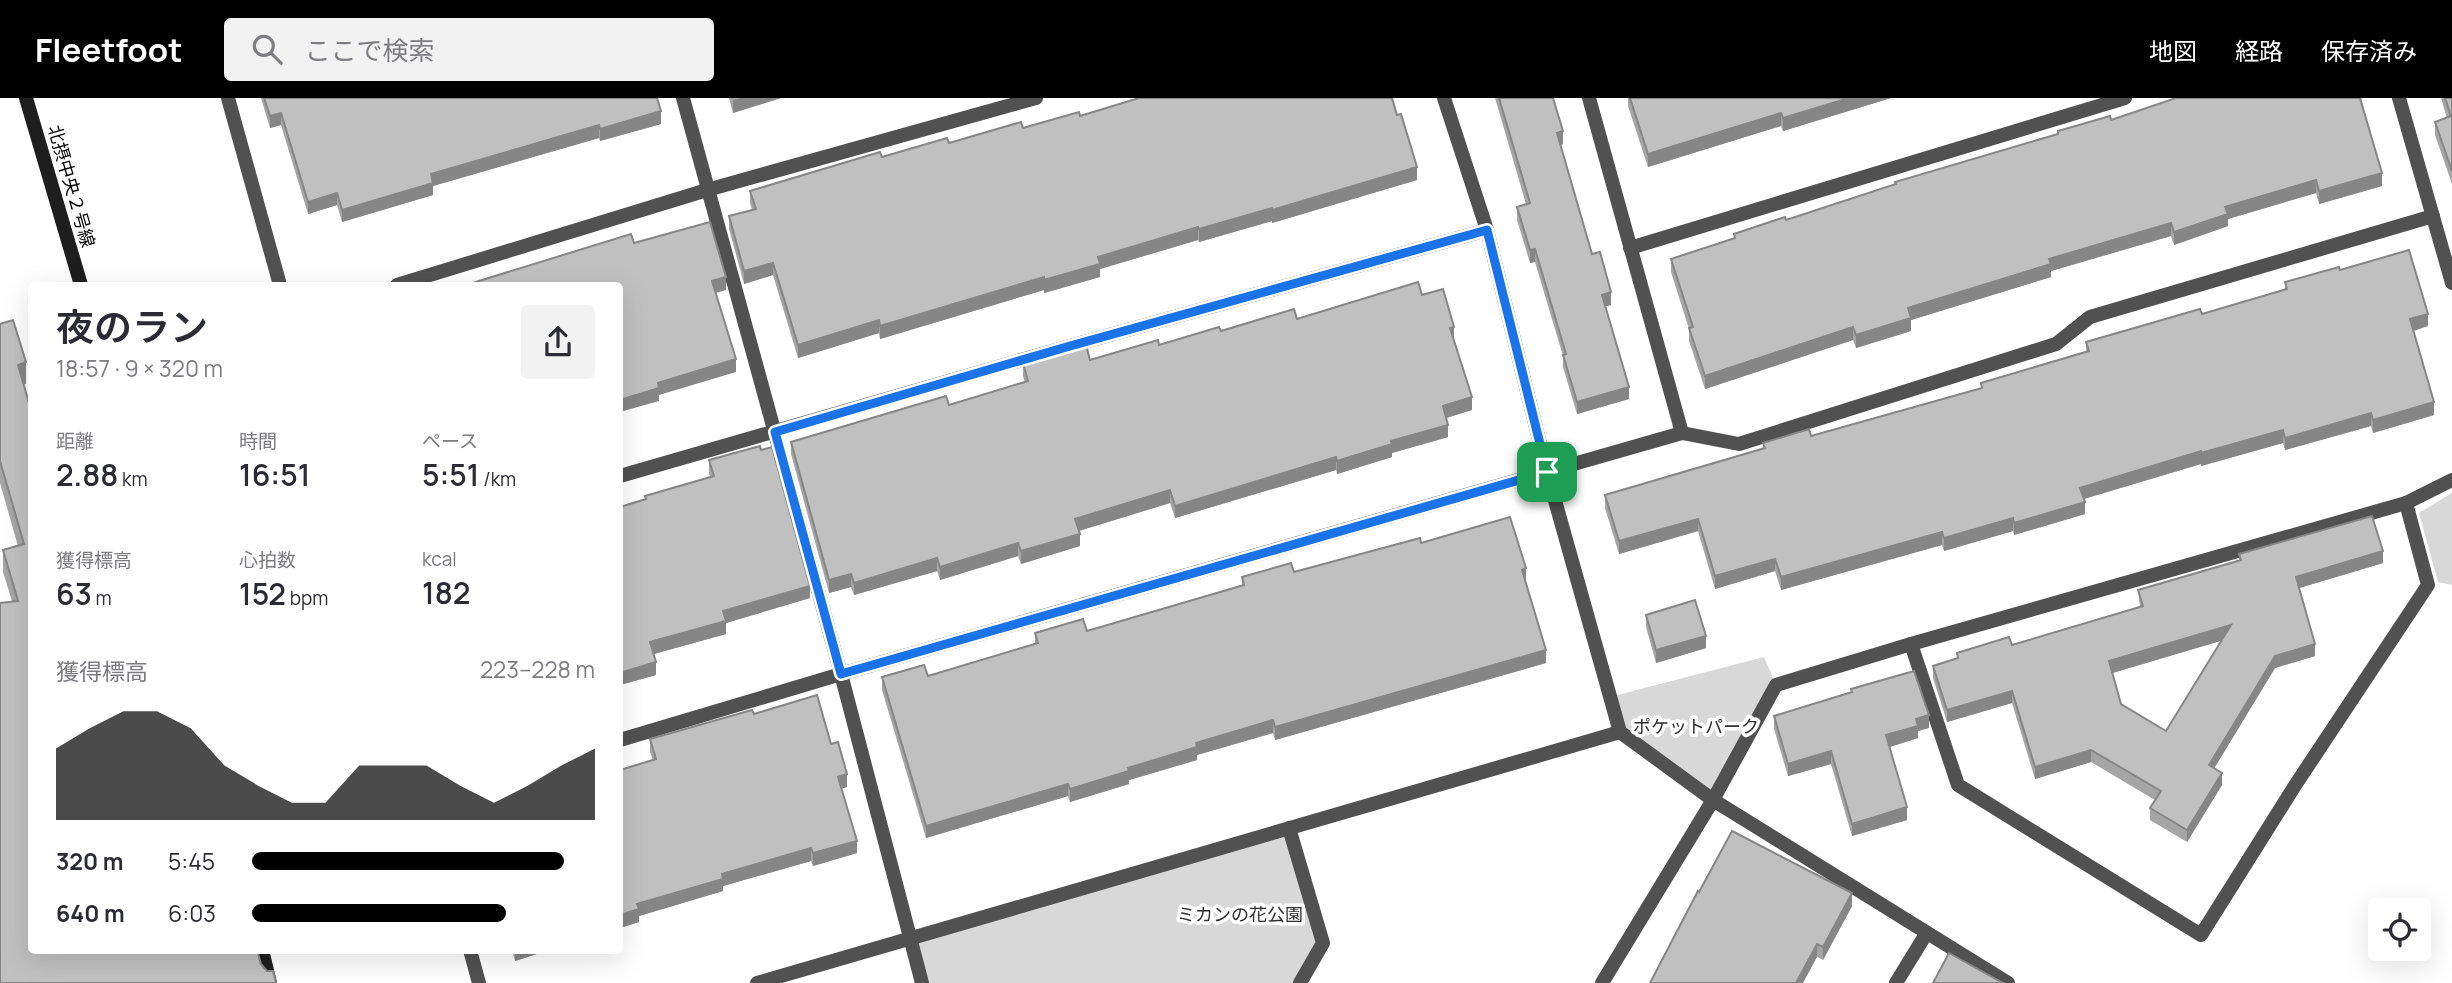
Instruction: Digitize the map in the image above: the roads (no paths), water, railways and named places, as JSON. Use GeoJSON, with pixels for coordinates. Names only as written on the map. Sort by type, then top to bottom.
{"type":"FeatureCollection","features":[{"type":"Feature","properties":{"kind":"street","name":"北摂中央２号線"},"geometry":{"type":"LineString","coordinates":[[26,98],[80,282]]}},
{"type":"Feature","properties":{"kind":"street"},"geometry":{"type":"LineString","coordinates":[[228,98],[279,282]]}},
{"type":"Feature","properties":{"kind":"street"},"geometry":{"type":"LineString","coordinates":[[684,98],[922,983]]}},
{"type":"Feature","properties":{"kind":"street"},"geometry":{"type":"LineString","coordinates":[[407,282],[708,190],[1036,98]]}},
{"type":"Feature","properties":{"kind":"street"},"geometry":{"type":"LineString","coordinates":[[1444,98],[1487,230],[1547,472],[1620,732],[1713,800],[2008,983]]}},
{"type":"Feature","properties":{"kind":"street"},"geometry":{"type":"LineString","coordinates":[[1589,98],[1682,433]]}},
{"type":"Feature","properties":{"kind":"street"},"geometry":{"type":"LineString","coordinates":[[1630,248],[2125,98]]}},
{"type":"Feature","properties":{"kind":"street"},"geometry":{"type":"LineString","coordinates":[[2399,98],[2452,283]]}},
{"type":"Feature","properties":{"kind":"street"},"geometry":{"type":"LineString","coordinates":[[623,739],[1682,433],[1739,444],[2056,344],[2090,317],[2433,216]]}},
{"type":"Feature","properties":{"kind":"street"},"geometry":{"type":"LineString","coordinates":[[623,475],[1083,342],[1487,230]]}},
{"type":"Feature","properties":{"kind":"street"},"geometry":{"type":"LineString","coordinates":[[1602,983],[1713,800],[1776,685],[2406,503],[2452,480]]}},
{"type":"Feature","properties":{"kind":"street"},"geometry":{"type":"LineString","coordinates":[[1911,644],[1958,785],[2201,935],[2294,787],[2428,585],[2406,503]]}},
{"type":"Feature","properties":{"kind":"street"},"geometry":{"type":"LineString","coordinates":[[757,983],[1620,732]]}},
{"type":"Feature","properties":{"kind":"street"},"geometry":{"type":"LineString","coordinates":[[1289,828],[1323,943],[1300,983]]}},
{"type":"Feature","properties":{"kind":"street"},"geometry":{"type":"LineString","coordinates":[[1896,983],[1926,934]]}},
{"type":"Feature","properties":{"kind":"street"},"geometry":{"type":"LineString","coordinates":[[263,954],[270,983]]}},
{"type":"Feature","properties":{"kind":"street"},"geometry":{"type":"LineString","coordinates":[[471,954],[479,983]]}},
{"type":"Feature","properties":{"kind":"park label","name":"ポケットパーク"},"geometry":{"type":"Point","coordinates":[1696,726]}},
{"type":"Feature","properties":{"kind":"park label","name":"ミカンの花公園"},"geometry":{"type":"Point","coordinates":[1240,914]}}]}
